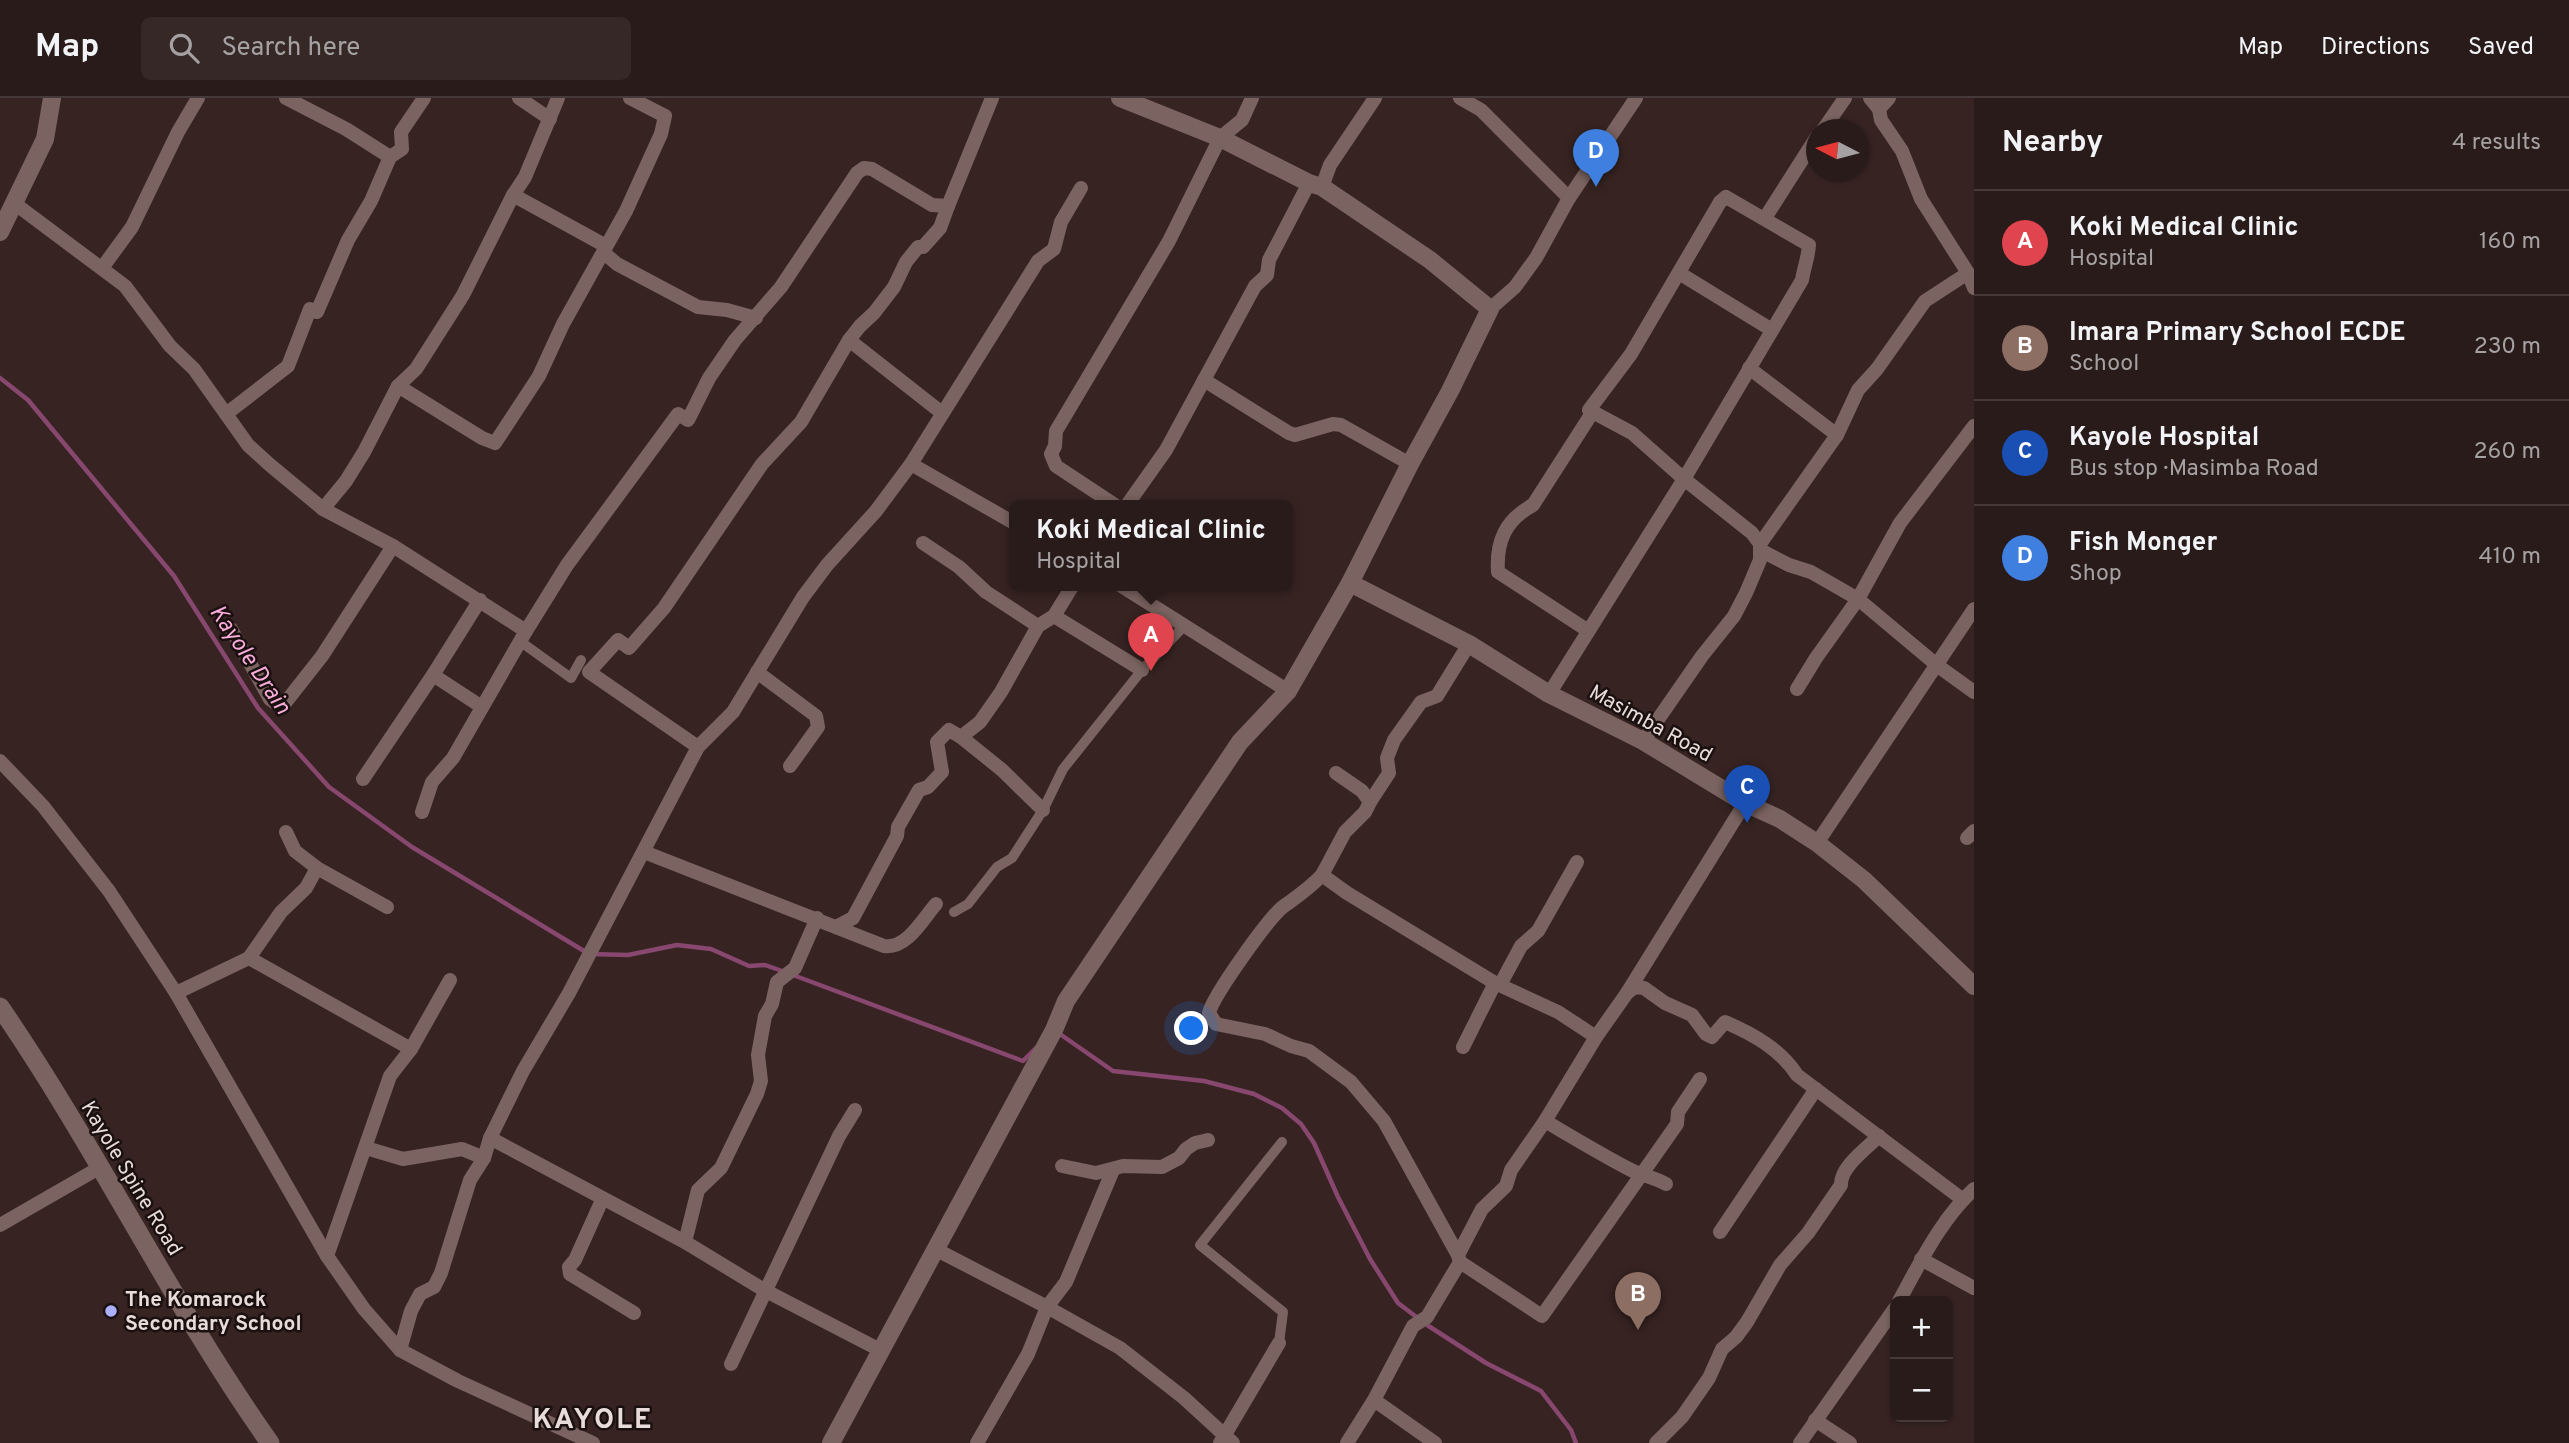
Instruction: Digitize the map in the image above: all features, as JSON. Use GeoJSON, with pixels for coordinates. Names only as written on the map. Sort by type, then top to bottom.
{"type":"FeatureCollection","features":[{"type":"Feature","properties":{"kind":"main road","name":"Kayole Spine Road"},"geometry":{"type":"LineString","coordinates":[[2,1014],[40,1066],[197,1332],[270,1443]]}},
{"type":"Feature","properties":{"kind":"street"},"geometry":{"type":"LineString","coordinates":[[0,232],[45,139],[52,98]]}},
{"type":"Feature","properties":{"kind":"street"},"geometry":{"type":"LineString","coordinates":[[102,268],[132,227],[178,132],[198,98]]}},
{"type":"Feature","properties":{"kind":"street"},"geometry":{"type":"LineString","coordinates":[[286,98],[346,129],[390,157]]}},
{"type":"Feature","properties":{"kind":"street"},"geometry":{"type":"LineString","coordinates":[[226,414],[288,366],[310,309],[317,312],[348,240],[371,201],[390,157],[402,149],[401,132],[424,98]]}},
{"type":"Feature","properties":{"kind":"street"},"geometry":{"type":"LineString","coordinates":[[519,98],[550,118]]}},
{"type":"Feature","properties":{"kind":"street"},"geometry":{"type":"LineString","coordinates":[[323,509],[364,452],[398,386],[416,369],[463,295],[513,195],[525,177],[558,98]]}},
{"type":"Feature","properties":{"kind":"street"},"geometry":{"type":"LineString","coordinates":[[398,386],[482,438],[495,443],[539,376],[564,324],[626,211],[661,134],[665,116],[630,98]]}},
{"type":"Feature","properties":{"kind":"street"},"geometry":{"type":"LineString","coordinates":[[698,747],[589,672],[618,640],[629,648],[664,608],[727,519],[748,483],[801,422],[849,340],[881,304],[918,247],[923,247],[940,228],[992,98]]}},
{"type":"Feature","properties":{"kind":"street"},"geometry":{"type":"LineString","coordinates":[[1121,98],[1220,138],[1315,185],[1430,260],[1490,309]]}},
{"type":"Feature","properties":{"kind":"street"},"geometry":{"type":"LineString","coordinates":[[1107,500],[1056,466],[1051,454],[1055,446],[1056,431],[1169,241],[1220,138],[1242,120],[1252,98]]}},
{"type":"Feature","properties":{"kind":"street"},"geometry":{"type":"LineString","coordinates":[[1131,500],[1166,450],[1255,286],[1266,275],[1269,260],[1315,185],[1375,98]]}},
{"type":"Feature","properties":{"kind":"street"},"geometry":{"type":"LineString","coordinates":[[1461,98],[1481,110],[1569,198]]}},
{"type":"Feature","properties":{"kind":"street"},"geometry":{"type":"LineString","coordinates":[[832,1443],[1054,1030],[1066,1001],[1240,742],[1288,691],[1350,583],[1490,309],[1515,287],[1536,257],[1569,198],[1636,98]]}},
{"type":"Feature","properties":{"kind":"street"},"geometry":{"type":"LineString","coordinates":[[1831,119],[1845,98]]}},
{"type":"Feature","properties":{"kind":"street"},"geometry":{"type":"LineString","coordinates":[[1879,102],[1881,120],[1902,151],[1921,199],[1968,273],[1974,288]]}},
{"type":"Feature","properties":{"kind":"street"},"geometry":{"type":"LineString","coordinates":[[1765,218],[1806,154]]}},
{"type":"Feature","properties":{"kind":"street"},"geometry":{"type":"LineString","coordinates":[[422,812],[432,782],[453,758],[567,565],[678,414],[688,420],[735,340],[781,287],[858,173],[864,168],[872,169],[932,205],[948,206]]}},
{"type":"Feature","properties":{"kind":"street"},"geometry":{"type":"LineString","coordinates":[[400,1350],[411,1311],[421,1294],[434,1287],[441,1273],[470,1180],[484,1158],[490,1138],[698,747],[733,712],[803,597],[911,464],[1038,261],[1054,249],[1061,222],[1081,188]]}},
{"type":"Feature","properties":{"kind":"street"},"geometry":{"type":"LineString","coordinates":[[513,195],[605,249],[617,264],[698,307],[727,310],[756,318]]}},
{"type":"Feature","properties":{"kind":"street"},"geometry":{"type":"LineString","coordinates":[[1549,694],[1684,479],[1802,280],[1808,263],[1809,245],[1726,197],[1720,202],[1631,354],[1591,405],[1590,410],[1632,433],[1684,479],[1752,533],[1760,547],[1789,565],[1811,572],[1858,599],[1938,666],[1974,692]]}},
{"type":"Feature","properties":{"kind":"street"},"geometry":{"type":"LineString","coordinates":[[14,202],[125,286],[170,346],[194,369],[248,445],[323,509],[393,546],[480,600],[571,678],[581,660]]}},
{"type":"Feature","properties":{"kind":"street"},"geometry":{"type":"LineString","coordinates":[[1679,273],[1772,330]]}},
{"type":"Feature","properties":{"kind":"street"},"geometry":{"type":"LineString","coordinates":[[1643,741],[1702,656],[1734,616],[1760,560],[1760,547],[1837,435],[1858,390],[1877,369],[1925,301],[1968,273]]}},
{"type":"Feature","properties":{"kind":"street"},"geometry":{"type":"LineString","coordinates":[[849,340],[942,413]]}},
{"type":"Feature","properties":{"kind":"street"},"geometry":{"type":"LineString","coordinates":[[1749,368],[1837,435]]}},
{"type":"Feature","properties":{"kind":"street"},"geometry":{"type":"LineString","coordinates":[[1204,380],[1289,433],[1295,435],[1333,424],[1341,425],[1410,464]]}},
{"type":"Feature","properties":{"kind":"street"},"geometry":{"type":"LineString","coordinates":[[1587,631],[1499,572],[1497,554],[1499,540],[1519,512],[1533,505],[1592,413]]}},
{"type":"Feature","properties":{"kind":"street"},"geometry":{"type":"LineString","coordinates":[[1797,689],[1858,599],[1900,523],[1974,426]]}},
{"type":"Feature","properties":{"kind":"street"},"geometry":{"type":"LineString","coordinates":[[911,464],[1009,520]]}},
{"type":"Feature","properties":{"kind":"street"},"geometry":{"type":"LineString","coordinates":[[923,543],[959,567],[986,592],[1038,626]]}},
{"type":"Feature","properties":{"kind":"street"},"geometry":{"type":"LineString","coordinates":[[231,629],[270,699],[277,705],[285,703],[322,656],[393,546]]}},
{"type":"Feature","properties":{"kind":"street","name":"Masimba Road"},"geometry":{"type":"LineString","coordinates":[[1350,583],[1469,644],[1549,694],[1643,741],[1745,803],[1780,819],[1817,843],[1864,880],[1974,986]]}},
{"type":"Feature","properties":{"kind":"street"},"geometry":{"type":"LineString","coordinates":[[961,737],[980,722],[1021,659],[1038,626],[1054,616],[1069,591]]}},
{"type":"Feature","properties":{"kind":"street"},"geometry":{"type":"LineString","coordinates":[[1130,591],[1288,691]]}},
{"type":"Feature","properties":{"kind":"street"},"geometry":{"type":"LineString","coordinates":[[363,779],[480,600]]}},
{"type":"Feature","properties":{"kind":"street"},"geometry":{"type":"LineString","coordinates":[[1817,843],[1974,609]]}},
{"type":"Feature","properties":{"kind":"street"},"geometry":{"type":"LineString","coordinates":[[1054,616],[1142,670]]}},
{"type":"Feature","properties":{"kind":"street"},"geometry":{"type":"LineString","coordinates":[[954,912],[968,904],[997,867],[1012,858],[1042,810],[1063,769],[1142,670],[1185,625]]}},
{"type":"Feature","properties":{"kind":"street"},"geometry":{"type":"LineString","coordinates":[[1469,644],[1437,696],[1421,702],[1394,740],[1387,758],[1389,773],[1365,812],[1345,832],[1322,875],[1264,926],[1209,1013],[1216,1024],[1265,1034],[1309,1051],[1351,1082],[1384,1121],[1459,1258],[1542,1316],[1677,1124],[1678,1112],[1700,1079]]}},
{"type":"Feature","properties":{"kind":"street"},"geometry":{"type":"LineString","coordinates":[[757,672],[816,716],[818,721],[818,727],[790,766]]}},
{"type":"Feature","properties":{"kind":"street"},"geometry":{"type":"LineString","coordinates":[[433,675],[482,706]]}},
{"type":"Feature","properties":{"kind":"street"},"geometry":{"type":"LineString","coordinates":[[836,927],[853,918],[919,790],[928,787],[942,772],[937,742],[949,730],[1002,770],[1042,810]]}},
{"type":"Feature","properties":{"kind":"street"},"geometry":{"type":"LineString","coordinates":[[0,761],[43,806],[109,891],[176,993],[327,1256],[364,1309],[400,1350],[458,1381],[593,1443]]}},
{"type":"Feature","properties":{"kind":"street"},"geometry":{"type":"LineString","coordinates":[[1336,773],[1362,791],[1370,802]]}},
{"type":"Feature","properties":{"kind":"street"},"geometry":{"type":"LineString","coordinates":[[1348,1443],[1413,1326],[1427,1317],[1482,1209],[1506,1186],[1511,1170],[1627,993],[1745,803]]}},
{"type":"Feature","properties":{"kind":"street"},"geometry":{"type":"LineString","coordinates":[[286,832],[295,851],[317,868],[387,907]]}},
{"type":"Feature","properties":{"kind":"street"},"geometry":{"type":"LineString","coordinates":[[644,852],[884,946],[894,947],[902,943],[936,904]]}},
{"type":"Feature","properties":{"kind":"street"},"geometry":{"type":"LineString","coordinates":[[1463,1047],[1521,946],[1538,931],[1577,863]]}},
{"type":"Feature","properties":{"kind":"street"},"geometry":{"type":"LineString","coordinates":[[176,993],[249,958],[281,912],[306,888],[317,868]]}},
{"type":"Feature","properties":{"kind":"street"},"geometry":{"type":"LineString","coordinates":[[1322,875],[1347,893],[1498,984],[1558,1012],[1596,1037]]}},
{"type":"Feature","properties":{"kind":"street"},"geometry":{"type":"LineString","coordinates":[[685,1242],[698,1190],[721,1168],[757,1094],[761,1081],[758,1055],[765,1016],[772,1004],[777,982],[795,968],[817,918]]}},
{"type":"Feature","properties":{"kind":"street"},"geometry":{"type":"LineString","coordinates":[[249,958],[411,1049]]}},
{"type":"Feature","properties":{"kind":"street"},"geometry":{"type":"LineString","coordinates":[[327,1256],[390,1076],[411,1049],[450,980]]}},
{"type":"Feature","properties":{"kind":"street"},"geometry":{"type":"LineString","coordinates":[[1627,993],[1635,987],[1644,988],[1665,1003],[1692,1015],[1706,1034],[1712,1037],[1725,1022],[1755,1036],[1787,1060],[1797,1075],[1962,1199]]}},
{"type":"Feature","properties":{"kind":"street"},"geometry":{"type":"LineString","coordinates":[[1720,1232],[1816,1089]]}},
{"type":"Feature","properties":{"kind":"street"},"geometry":{"type":"LineString","coordinates":[[731,1364],[839,1136],[855,1110]]}},
{"type":"Feature","properties":{"kind":"street"},"geometry":{"type":"LineString","coordinates":[[1545,1121],[1642,1175],[1653,1176],[1666,1184]]}},
{"type":"Feature","properties":{"kind":"street"},"geometry":{"type":"LineString","coordinates":[[1656,1443],[1682,1417],[1709,1378],[1721,1349],[1736,1337],[1747,1322],[1780,1265],[1808,1233],[1841,1185],[1841,1178],[1849,1166],[1879,1136]]}},
{"type":"Feature","properties":{"kind":"street"},"geometry":{"type":"LineString","coordinates":[[490,1138],[685,1242],[764,1290],[882,1352]]}},
{"type":"Feature","properties":{"kind":"street"},"geometry":{"type":"LineString","coordinates":[[1062,1166],[1089,1172],[1113,1170],[1123,1166],[1162,1167],[1179,1158],[1195,1143],[1208,1140]]}},
{"type":"Feature","properties":{"kind":"street"},"geometry":{"type":"LineString","coordinates":[[935,1249],[1120,1348],[1184,1398],[1225,1441],[1279,1343],[1283,1312],[1200,1245],[1282,1142]]}},
{"type":"Feature","properties":{"kind":"street"},"geometry":{"type":"LineString","coordinates":[[366,1148],[402,1159],[462,1149],[484,1158]]}},
{"type":"Feature","properties":{"kind":"street"},"geometry":{"type":"LineString","coordinates":[[1,1222],[99,1168]]}},
{"type":"Feature","properties":{"kind":"street"},"geometry":{"type":"LineString","coordinates":[[977,1443],[1028,1354],[1047,1307],[1066,1282],[1113,1170]]}},
{"type":"Feature","properties":{"kind":"street"},"geometry":{"type":"LineString","coordinates":[[1902,1296],[1921,1259],[1962,1199],[1974,1189]]}},
{"type":"Feature","properties":{"kind":"street"},"geometry":{"type":"LineString","coordinates":[[603,1200],[575,1260],[569,1267],[570,1274],[634,1313]]}},
{"type":"Feature","properties":{"kind":"street"},"geometry":{"type":"LineString","coordinates":[[1921,1259],[1974,1288]]}},
{"type":"Feature","properties":{"kind":"street"},"geometry":{"type":"LineString","coordinates":[[1800,1443],[1890,1315]]}},
{"type":"Feature","properties":{"kind":"street"},"geometry":{"type":"LineString","coordinates":[[1374,1400],[1435,1443]]}},
{"type":"Feature","properties":{"kind":"street"},"geometry":{"type":"LineString","coordinates":[[1815,1420],[1850,1443]]}},
{"type":"Feature","properties":{"kind":"waterway","name":"Kayole Drain"},"geometry":{"type":"LineString","coordinates":[[0,378],[28,400],[174,576],[258,708],[329,787],[412,847],[589,954],[628,955],[677,945],[711,949],[749,966],[765,965],[785,972]]}},
{"type":"Feature","properties":{"kind":"waterway"},"geometry":{"type":"LineString","coordinates":[[793,975],[1023,1061],[1036,1048]]}},
{"type":"Feature","properties":{"kind":"waterway"},"geometry":{"type":"LineString","coordinates":[[1057,1032],[1113,1071],[1204,1081],[1254,1094],[1282,1108],[1301,1124],[1314,1143],[1370,1259],[1398,1303],[1486,1363],[1541,1391],[1571,1430],[1576,1443]]}},
{"type":"Feature","properties":{"kind":"place","name":"Fish Monger"},"geometry":{"type":"Point","coordinates":[1596,187]}},
{"type":"Feature","properties":{"kind":"place","name":"Koki Medical Clinic"},"geometry":{"type":"Point","coordinates":[1151,671]}},
{"type":"Feature","properties":{"kind":"place","name":"Kayole Hospital"},"geometry":{"type":"Point","coordinates":[1747,823]}},
{"type":"Feature","properties":{"kind":"place","name":"The Komarock Secondary School"},"geometry":{"type":"Point","coordinates":[111,1311]}},
{"type":"Feature","properties":{"kind":"place","name":"Imara Primary School ECDE"},"geometry":{"type":"Point","coordinates":[1638,1330]}},
{"type":"Feature","properties":{"kind":"district","name":"KAYOLE"},"geometry":{"type":"Point","coordinates":[593,1418]}}]}
